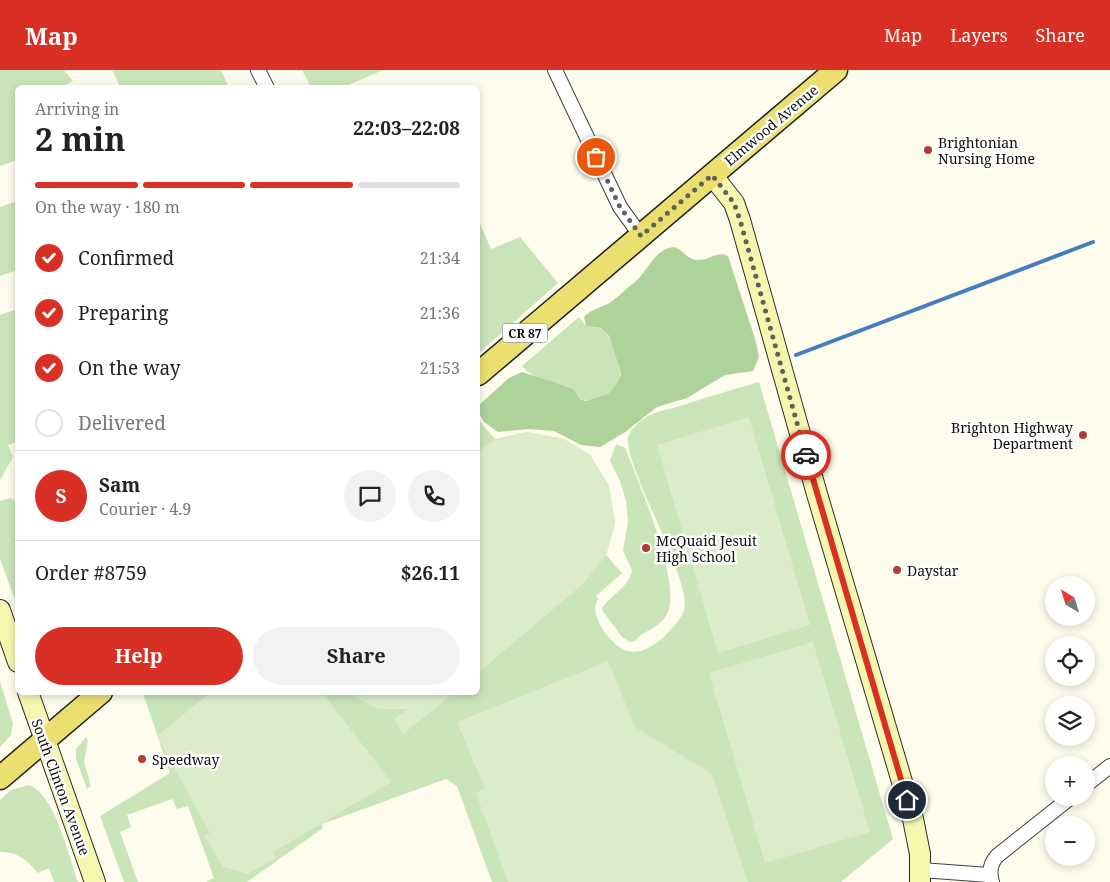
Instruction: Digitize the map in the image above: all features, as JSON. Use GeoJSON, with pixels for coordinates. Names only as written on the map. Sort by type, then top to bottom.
{"type":"FeatureCollection","features":[{"type":"Feature","properties":{"kind":"main road","name":"Elmwood Avenue"},"geometry":{"type":"LineString","coordinates":[[480,372],[836,70]]}},
{"type":"Feature","properties":{"kind":"main road"},"geometry":{"type":"LineString","coordinates":[[0,778],[98,695]]}},
{"type":"Feature","properties":{"kind":"street"},"geometry":{"type":"LineString","coordinates":[[258,70],[266,85]]}},
{"type":"Feature","properties":{"kind":"street"},"geometry":{"type":"LineString","coordinates":[[555,70],[620,207],[641,236]]}},
{"type":"Feature","properties":{"kind":"street"},"geometry":{"type":"LineString","coordinates":[[712,175],[734,203],[740,220],[817,494],[913,819],[919,844],[920,876],[991,878],[992,861],[1060,806]]}},
{"type":"Feature","properties":{"kind":"street"},"geometry":{"type":"LineString","coordinates":[[0,610],[15,653]]}},
{"type":"Feature","properties":{"kind":"street","name":"South Clinton Avenue"},"geometry":{"type":"LineString","coordinates":[[29,695],[95,882]]}},
{"type":"Feature","properties":{"kind":"street"},"geometry":{"type":"LineString","coordinates":[[1095,778],[1110,766]]}},
{"type":"Feature","properties":{"kind":"green space"},"geometry":{"type":"Polygon","coordinates":[[[0,70],[64,70],[73,81],[65,85],[15,85],[15,161],[0,166],[0,70]]]}},
{"type":"Feature","properties":{"kind":"green space"},"geometry":{"type":"Polygon","coordinates":[[[112,70],[221,70],[228,85],[119,85],[112,70]]]}},
{"type":"Feature","properties":{"kind":"green space"},"geometry":{"type":"Polygon","coordinates":[[[302,70],[383,70],[349,85],[310,85],[302,70]]]}},
{"type":"Feature","properties":{"kind":"green space"},"geometry":{"type":"Polygon","coordinates":[[[15,202],[15,271],[0,276],[0,207],[15,202]]]}},
{"type":"Feature","properties":{"kind":"green space"},"geometry":{"type":"Polygon","coordinates":[[[480,224],[491,249],[520,237],[558,283],[480,352],[480,224]]]}},
{"type":"Feature","properties":{"kind":"green space"},"geometry":{"type":"Polygon","coordinates":[[[674,247],[690,258],[697,260],[720,254],[728,256],[756,342],[759,357],[753,371],[725,375],[687,398],[657,407],[625,432],[600,447],[581,445],[554,431],[529,429],[498,432],[484,422],[480,415],[480,404],[509,378],[522,372],[573,389],[580,399],[586,401],[608,394],[618,382],[621,374],[619,366],[609,336],[601,328],[586,326],[584,317],[611,302],[635,282],[657,256],[667,249],[674,247]]]}},
{"type":"Feature","properties":{"kind":"green space"},"geometry":{"type":"Polygon","coordinates":[[[15,310],[15,443],[8,445],[13,457],[0,480],[0,315],[15,310]]]}},
{"type":"Feature","properties":{"kind":"green space"},"geometry":{"type":"Polygon","coordinates":[[[579,317],[586,326],[600,328],[605,331],[619,364],[620,374],[616,385],[608,394],[596,400],[581,399],[567,386],[537,377],[522,366],[579,317]]]}},
{"type":"Feature","properties":{"kind":"green space","name":"McQuaid Jesuit High School"},"geometry":{"type":"Polygon","coordinates":[[[759,382],[893,839],[841,882],[492,882],[457,786],[446,779],[322,824],[323,828],[247,882],[206,882],[214,878],[188,806],[177,809],[172,799],[127,815],[131,827],[120,832],[138,882],[124,882],[100,816],[170,773],[144,695],[480,695],[480,421],[495,439],[527,432],[564,439],[590,455],[609,486],[615,523],[606,555],[622,573],[596,596],[598,599],[595,606],[598,621],[603,630],[615,643],[628,651],[644,650],[666,635],[682,615],[685,598],[673,558],[631,459],[628,440],[630,432],[640,422],[654,413],[759,382]]]}},
{"type":"Feature","properties":{"kind":"green space"},"geometry":{"type":"Polygon","coordinates":[[[749,417],[810,625],[718,653],[657,445],[749,417]]]}},
{"type":"Feature","properties":{"kind":"green space"},"geometry":{"type":"Polygon","coordinates":[[[527,432],[564,439],[590,455],[609,486],[615,523],[606,555],[584,583],[480,671],[480,450],[495,439],[527,432]]]}},
{"type":"Feature","properties":{"kind":"green space"},"geometry":{"type":"Polygon","coordinates":[[[616,444],[625,448],[648,507],[657,532],[669,580],[670,600],[664,619],[635,641],[630,642],[622,637],[602,610],[607,602],[626,584],[632,571],[623,550],[628,523],[626,501],[620,481],[610,461],[616,444]]]}},
{"type":"Feature","properties":{"kind":"green space"},"geometry":{"type":"Polygon","coordinates":[[[10,498],[15,501],[15,600],[0,559],[0,501],[10,498]]]}},
{"type":"Feature","properties":{"kind":"green space"},"geometry":{"type":"Polygon","coordinates":[[[813,642],[870,832],[765,863],[709,673],[813,642]]]}},
{"type":"Feature","properties":{"kind":"green space"},"geometry":{"type":"Polygon","coordinates":[[[608,661],[635,727],[712,774],[748,882],[508,882],[476,793],[485,789],[457,722],[608,661]]]}},
{"type":"Feature","properties":{"kind":"green space"},"geometry":{"type":"Polygon","coordinates":[[[0,681],[13,724],[11,735],[0,747],[0,681]]]}},
{"type":"Feature","properties":{"kind":"green space"},"geometry":{"type":"Polygon","coordinates":[[[207,695],[325,695],[391,782],[273,852],[276,858],[248,874],[223,867],[205,836],[210,833],[157,736],[207,695]]]}},
{"type":"Feature","properties":{"kind":"green space"},"geometry":{"type":"Polygon","coordinates":[[[352,695],[452,695],[403,734],[394,719],[409,709],[378,709],[352,695]]]}},
{"type":"Feature","properties":{"kind":"green space"},"geometry":{"type":"Polygon","coordinates":[[[86,737],[88,740],[84,762],[91,786],[87,789],[76,759],[76,749],[86,737]]]}},
{"type":"Feature","properties":{"kind":"green space"},"geometry":{"type":"Polygon","coordinates":[[[29,785],[38,791],[54,813],[78,882],[54,882],[49,868],[38,873],[17,855],[0,852],[0,800],[11,790],[29,785]]]}},
{"type":"Feature","properties":{"kind":"waterway"},"geometry":{"type":"LineString","coordinates":[[796,355],[1093,242]]}},
{"type":"Feature","properties":{"kind":"way so far"},"geometry":{"type":"LineString","coordinates":[[596,157],[620,207],[641,236],[712,175],[734,203],[806,455]]}},
{"type":"Feature","properties":{"kind":"place","name":"Brightonian Nursing Home"},"geometry":{"type":"Point","coordinates":[928,150]}},
{"type":"Feature","properties":{"kind":"place","name":"Brighton Highway Department"},"geometry":{"type":"Point","coordinates":[1083,435]}},
{"type":"Feature","properties":{"kind":"place","name":"McQuaid Jesuit High School"},"geometry":{"type":"Point","coordinates":[646,548]}},
{"type":"Feature","properties":{"kind":"place","name":"Daystar"},"geometry":{"type":"Point","coordinates":[897,570]}},
{"type":"Feature","properties":{"kind":"place","name":"Speedway"},"geometry":{"type":"Point","coordinates":[142,759]}},
{"type":"Feature","properties":{"kind":"route"},"geometry":{"type":"LineString","coordinates":[[806,455],[907,800]]}}]}
